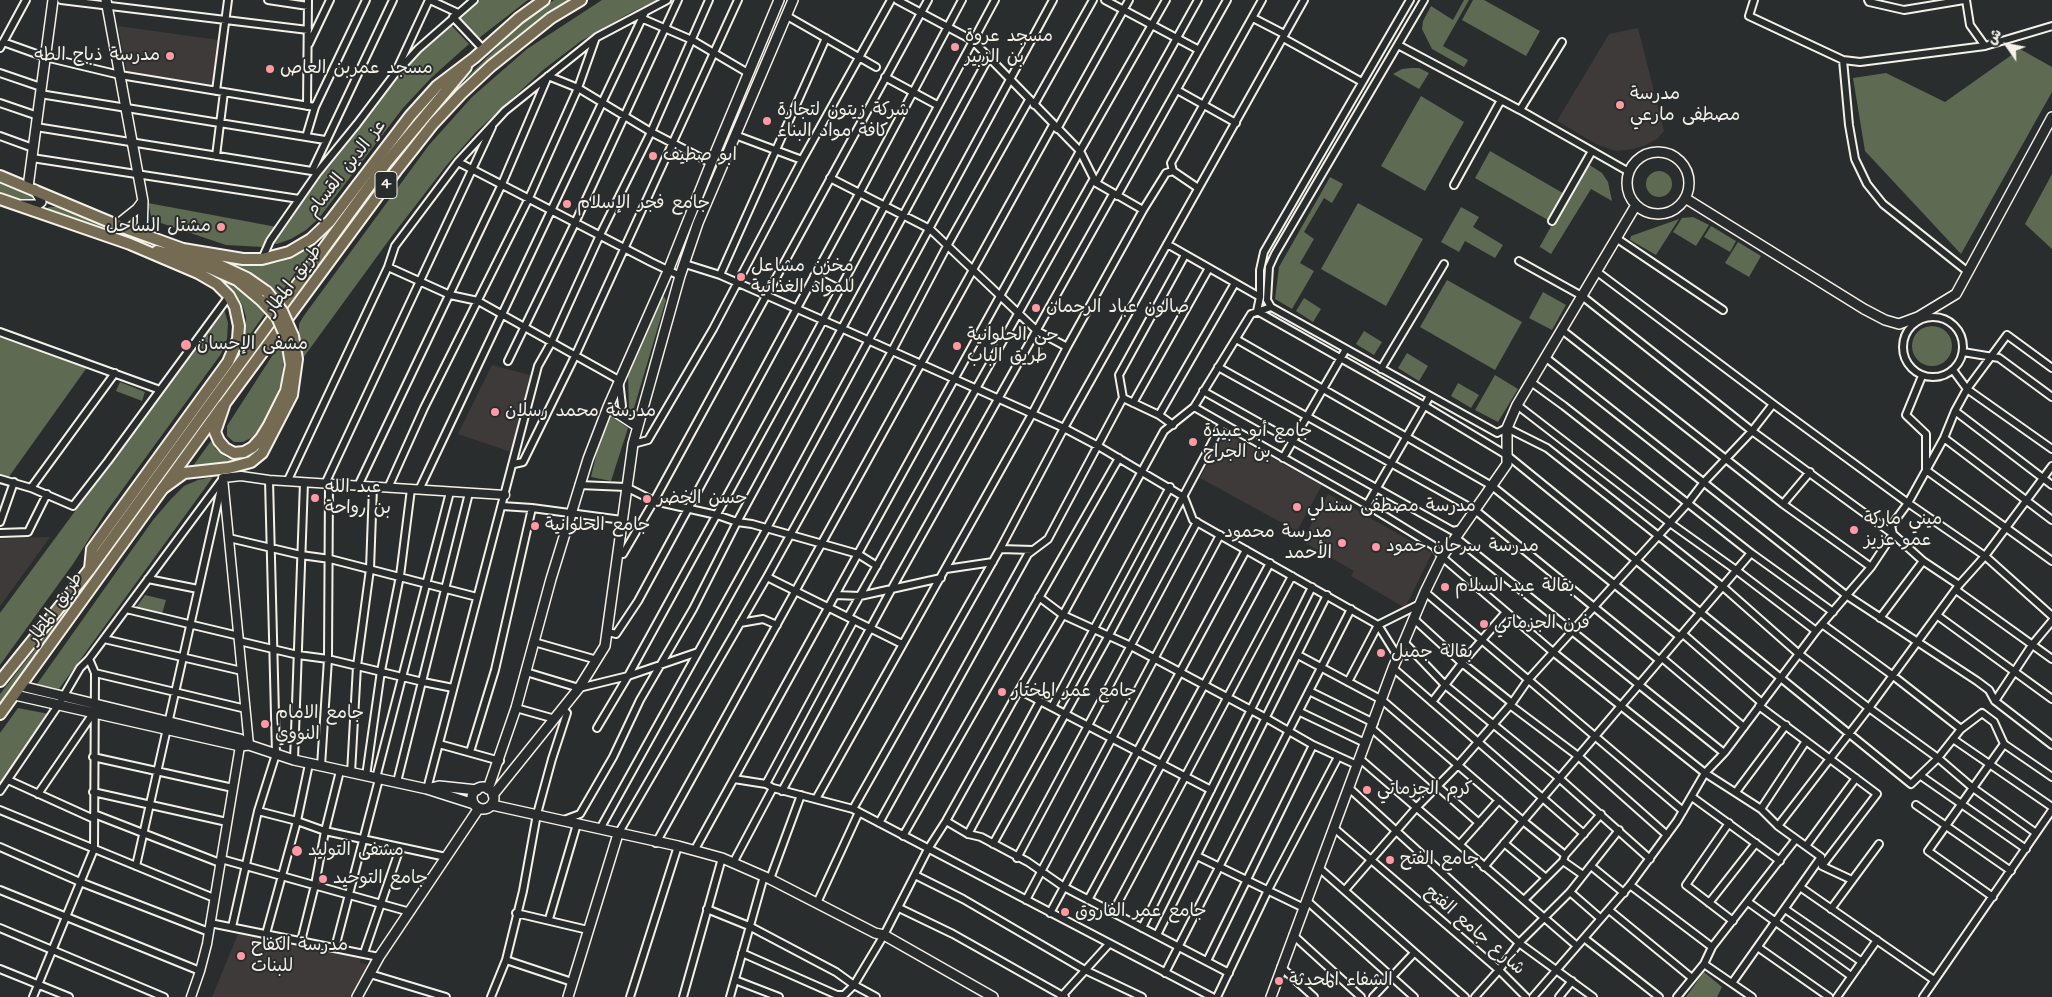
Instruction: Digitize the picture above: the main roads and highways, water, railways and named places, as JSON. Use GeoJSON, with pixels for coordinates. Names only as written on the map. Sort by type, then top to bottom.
{"type":"FeatureCollection","features":[{"type":"Feature","properties":{"kind":"main road"},"geometry":{"type":"LineString","coordinates":[[17,205],[37,205],[40,202],[40,198],[32,189],[32,158],[52,0]]}},
{"type":"Feature","properties":{"kind":"main road","name":"طريق المطار"},"geometry":{"type":"LineString","coordinates":[[0,681],[90,569],[386,163],[474,58],[519,18],[544,0]]}},
{"type":"Feature","properties":{"kind":"main road","name":"طريق المطار"},"geometry":{"type":"LineString","coordinates":[[0,714],[225,403],[390,179],[433,124],[491,66],[551,18],[581,0]]}},
{"type":"Feature","properties":{"kind":"main road"},"geometry":{"type":"LineString","coordinates":[[18,690],[168,726],[240,739],[245,746],[294,760],[427,789],[486,808],[491,796],[570,514],[608,407],[668,271],[779,0]]}},
{"type":"Feature","properties":{"kind":"main road"},"geometry":{"type":"LineString","coordinates":[[491,796],[579,688],[605,646],[633,444],[680,276],[698,222],[793,0]]}},
{"type":"Feature","properties":{"kind":"main road"},"geometry":{"type":"LineString","coordinates":[[107,3],[143,201],[142,234]]}},
{"type":"Feature","properties":{"kind":"main road","name":"عز الدين القسام"},"geometry":{"type":"LineString","coordinates":[[0,176],[116,225],[184,249],[243,259],[262,259],[289,252],[311,239],[330,221],[410,116],[437,86],[474,58]]}},
{"type":"Feature","properties":{"kind":"main road"},"geometry":{"type":"LineString","coordinates":[[1685,198],[1864,309],[1885,320],[1898,324],[1918,317],[1956,294],[2052,117]]}},
{"type":"Feature","properties":{"kind":"main road"},"geometry":{"type":"LineString","coordinates":[[1661,152],[1671,154],[1680,160],[1686,168],[1689,178],[1689,188],[1685,198],[1679,205],[1662,214],[1653,214],[1636,205],[1627,190],[1629,172],[1634,163],[1646,154],[1661,152]]}},
{"type":"Feature","properties":{"kind":"main road"},"geometry":{"type":"LineString","coordinates":[[0,199],[130,244],[198,274],[217,284],[229,296],[235,307],[239,326],[238,339],[228,362],[92,549],[90,569]]}},
{"type":"Feature","properties":{"kind":"main road"},"geometry":{"type":"LineString","coordinates":[[49,216],[45,213],[44,208],[58,200]]}},
{"type":"Feature","properties":{"kind":"main road"},"geometry":{"type":"LineString","coordinates":[[116,225],[137,209],[143,201]]}},
{"type":"Feature","properties":{"kind":"main road"},"geometry":{"type":"LineString","coordinates":[[1271,997],[1393,668],[1415,620],[1425,592],[1442,557],[1507,464],[1507,428],[1517,405],[1636,205]]}},
{"type":"Feature","properties":{"kind":"main road"},"geometry":{"type":"LineString","coordinates":[[130,244],[189,259],[237,280],[265,296]]}},
{"type":"Feature","properties":{"kind":"main road"},"geometry":{"type":"LineString","coordinates":[[162,489],[184,473],[229,468],[251,462],[262,453],[292,395],[297,359],[290,338],[265,296],[247,278],[184,249]]}},
{"type":"Feature","properties":{"kind":"main road","name":"4"},"geometry":{"type":"LineString","coordinates":[[225,403],[215,432],[225,448],[234,453],[244,452],[261,438],[286,391],[291,365],[290,338]]}},
{"type":"Feature","properties":{"kind":"main road"},"geometry":{"type":"LineString","coordinates":[[608,407],[637,426]]}},
{"type":"Feature","properties":{"kind":"main road"},"geometry":{"type":"LineString","coordinates":[[427,789],[439,786],[477,790],[481,788],[491,796],[537,814],[722,858],[767,878],[875,933],[884,935],[992,997]]}},
{"type":"Feature","properties":{"kind":"main road"},"geometry":{"type":"LineString","coordinates":[[356,997],[379,957],[446,857],[476,806],[473,796],[477,790]]}},
{"type":"Feature","properties":{"kind":"main road"},"geometry":{"type":"LineString","coordinates":[[568,997],[618,834]]}},
{"type":"Feature","properties":{"kind":"place","name":"مسجد عروة بن الزبير"},"geometry":{"type":"Point","coordinates":[955,47]}},
{"type":"Feature","properties":{"kind":"place","name":"مدرسة ذباح الطه"},"geometry":{"type":"Point","coordinates":[170,56]}},
{"type":"Feature","properties":{"kind":"place","name":"مسجد عمربن العاص"},"geometry":{"type":"Point","coordinates":[270,69]}},
{"type":"Feature","properties":{"kind":"place","name":"مدرسة مصطفى مارعي"},"geometry":{"type":"Point","coordinates":[1620,105]}},
{"type":"Feature","properties":{"kind":"place","name":"شركة زيتون لتجارة كافة مواد البناء"},"geometry":{"type":"Point","coordinates":[767,121]}},
{"type":"Feature","properties":{"kind":"place","name":"ابو صطيف"},"geometry":{"type":"Point","coordinates":[653,156]}},
{"type":"Feature","properties":{"kind":"place","name":"جامع فجر الإسلام"},"geometry":{"type":"Point","coordinates":[567,204]}},
{"type":"Feature","properties":{"kind":"place","name":"مشتل الساحل"},"geometry":{"type":"Point","coordinates":[221,227]}},
{"type":"Feature","properties":{"kind":"place","name":"مخزن مشاعل للمواد الغذائية"},"geometry":{"type":"Point","coordinates":[741,277]}},
{"type":"Feature","properties":{"kind":"place","name":"صالون عباد الرحمان"},"geometry":{"type":"Point","coordinates":[1036,308]}},
{"type":"Feature","properties":{"kind":"place","name":"مشفى الإحسان"},"geometry":{"type":"Point","coordinates":[186,345]}},
{"type":"Feature","properties":{"kind":"place","name":"حي الحلوانية طريق الباب"},"geometry":{"type":"Point","coordinates":[957,346]}},
{"type":"Feature","properties":{"kind":"place","name":"مدرسة محمد رسلان"},"geometry":{"type":"Point","coordinates":[495,412]}},
{"type":"Feature","properties":{"kind":"place","name":"جامع أبو عبيدة بن الجراح"},"geometry":{"type":"Point","coordinates":[1193,442]}},
{"type":"Feature","properties":{"kind":"place","name":"عبد الله بن رواحة"},"geometry":{"type":"Point","coordinates":[315,498]}},
{"type":"Feature","properties":{"kind":"place","name":"حسن الخضر"},"geometry":{"type":"Point","coordinates":[647,499]}},
{"type":"Feature","properties":{"kind":"place","name":"مدرسة مصطفى سندلي"},"geometry":{"type":"Point","coordinates":[1297,507]}},
{"type":"Feature","properties":{"kind":"place","name":"جامع الحلوانية"},"geometry":{"type":"Point","coordinates":[535,526]}},
{"type":"Feature","properties":{"kind":"place","name":"ميني ماركة عمو عزيز"},"geometry":{"type":"Point","coordinates":[1854,530]}},
{"type":"Feature","properties":{"kind":"place","name":"مدرسة محمود الأحمد"},"geometry":{"type":"Point","coordinates":[1342,543]}},
{"type":"Feature","properties":{"kind":"place","name":"مدرسة سرحان حمود"},"geometry":{"type":"Point","coordinates":[1376,547]}},
{"type":"Feature","properties":{"kind":"place","name":"بقالة عبد السلام"},"geometry":{"type":"Point","coordinates":[1445,587]}},
{"type":"Feature","properties":{"kind":"place","name":"فرن الجزماتي"},"geometry":{"type":"Point","coordinates":[1484,624]}},
{"type":"Feature","properties":{"kind":"place","name":"بقالة جميل"},"geometry":{"type":"Point","coordinates":[1381,653]}},
{"type":"Feature","properties":{"kind":"place","name":"جامع عمر المختار"},"geometry":{"type":"Point","coordinates":[1002,692]}},
{"type":"Feature","properties":{"kind":"place","name":"جامع الامام النووي"},"geometry":{"type":"Point","coordinates":[265,724]}},
{"type":"Feature","properties":{"kind":"place","name":"كرم الجزماتي"},"geometry":{"type":"Point","coordinates":[1367,790]}},
{"type":"Feature","properties":{"kind":"place","name":"مشفى التوليد"},"geometry":{"type":"Point","coordinates":[297,851]}},
{"type":"Feature","properties":{"kind":"place","name":"جامع الفتح"},"geometry":{"type":"Point","coordinates":[1390,860]}},
{"type":"Feature","properties":{"kind":"place","name":"جامع التوحيد"},"geometry":{"type":"Point","coordinates":[323,879]}},
{"type":"Feature","properties":{"kind":"place","name":"جامع عمر الفاروق"},"geometry":{"type":"Point","coordinates":[1065,912]}},
{"type":"Feature","properties":{"kind":"place","name":"مدرسة الكفاح للبنات"},"geometry":{"type":"Point","coordinates":[241,956]}},
{"type":"Feature","properties":{"kind":"place","name":"الشفاء المحدثة"},"geometry":{"type":"Point","coordinates":[1279,981]}}]}
